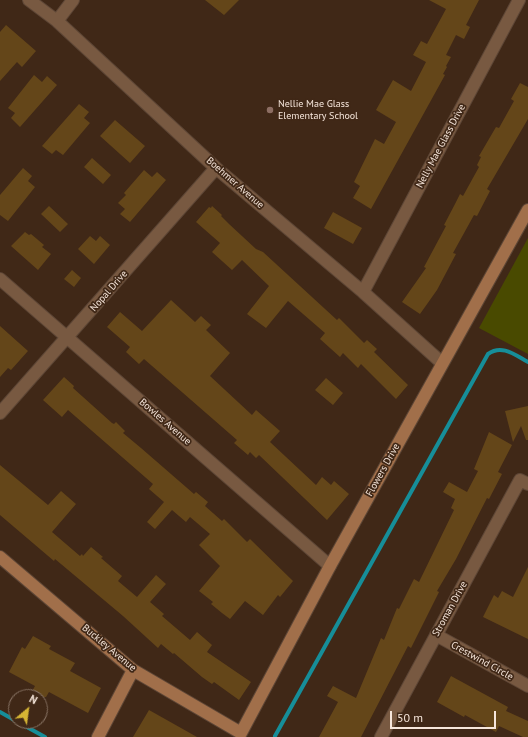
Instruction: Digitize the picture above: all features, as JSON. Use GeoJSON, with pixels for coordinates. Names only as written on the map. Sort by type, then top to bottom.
{"type":"FeatureCollection","features":[{"type":"Feature","properties":{"kind":"street","name":"Boehmer Avenue"},"geometry":{"type":"LineString","coordinates":[[29,0],[57,21],[216,168],[363,292],[442,363]]}},
{"type":"Feature","properties":{"kind":"street"},"geometry":{"type":"LineString","coordinates":[[57,21],[73,0]]}},
{"type":"Feature","properties":{"kind":"street","name":"Nelly Mae Glass Drive"},"geometry":{"type":"LineString","coordinates":[[363,292],[519,0]]}},
{"type":"Feature","properties":{"kind":"street","name":"Nopal Drive"},"geometry":{"type":"LineString","coordinates":[[0,413],[68,338],[216,168]]}},
{"type":"Feature","properties":{"kind":"street","name":"Flowers Drive"},"geometry":{"type":"LineString","coordinates":[[245,735],[330,566],[528,210]]}},
{"type":"Feature","properties":{"kind":"street","name":"Bowles Avenue"},"geometry":{"type":"LineString","coordinates":[[0,279],[330,566]]}},
{"type":"Feature","properties":{"kind":"street","name":"Stroman Drive"},"geometry":{"type":"LineString","coordinates":[[381,737],[436,635],[524,482]]}},
{"type":"Feature","properties":{"kind":"street","name":"Buckley Avenue"},"geometry":{"type":"LineString","coordinates":[[0,557],[133,670],[245,735]]}},
{"type":"Feature","properties":{"kind":"street","name":"Crestwind Circle"},"geometry":{"type":"LineString","coordinates":[[436,635],[528,686]]}},
{"type":"Feature","properties":{"kind":"street"},"geometry":{"type":"LineString","coordinates":[[98,737],[133,670]]}},
{"type":"Feature","properties":{"kind":"shaded area"},"geometry":{"type":"Polygon","coordinates":[[[528,238],[528,354],[479,328],[528,238]]]}},
{"type":"Feature","properties":{"kind":"building"},"geometry":{"type":"Polygon","coordinates":[[[205,0],[239,0],[224,15],[205,0]]]}},
{"type":"Feature","properties":{"kind":"building"},"geometry":{"type":"Polygon","coordinates":[[[429,0],[479,0],[466,25],[470,27],[464,39],[456,35],[446,55],[451,57],[443,74],[445,75],[371,209],[353,198],[360,186],[354,182],[375,139],[384,144],[396,122],[376,110],[393,80],[411,91],[426,62],[413,55],[421,41],[427,44],[446,9],[429,0]]]}},
{"type":"Feature","properties":{"kind":"building"},"geometry":{"type":"Polygon","coordinates":[[[6,25],[36,51],[22,67],[17,62],[0,81],[0,32],[6,25]]]}},
{"type":"Feature","properties":{"kind":"building"},"geometry":{"type":"Polygon","coordinates":[[[34,75],[42,82],[47,76],[57,85],[20,127],[11,118],[15,113],[8,108],[34,75]]]}},
{"type":"Feature","properties":{"kind":"building"},"geometry":{"type":"Polygon","coordinates":[[[520,83],[528,87],[528,119],[487,189],[490,191],[477,216],[474,215],[453,253],[456,254],[437,290],[420,314],[402,302],[426,268],[424,267],[446,226],[444,225],[460,194],[463,196],[479,167],[477,165],[481,157],[479,156],[496,127],[499,128],[514,101],[511,99],[520,83]]]}},
{"type":"Feature","properties":{"kind":"building"},"geometry":{"type":"Polygon","coordinates":[[[79,104],[89,112],[84,118],[90,123],[63,155],[56,150],[52,154],[42,146],[79,104]]]}},
{"type":"Feature","properties":{"kind":"building"},"geometry":{"type":"Polygon","coordinates":[[[115,120],[145,146],[130,163],[100,136],[115,120]]]}},
{"type":"Feature","properties":{"kind":"building"},"geometry":{"type":"Polygon","coordinates":[[[92,158],[111,175],[103,184],[84,167],[92,158]]]}},
{"type":"Feature","properties":{"kind":"building"},"geometry":{"type":"Polygon","coordinates":[[[23,168],[32,176],[28,181],[35,187],[8,221],[0,215],[0,195],[23,168]]]}},
{"type":"Feature","properties":{"kind":"building"},"geometry":{"type":"Polygon","coordinates":[[[144,170],[152,177],[157,172],[166,180],[130,222],[120,214],[125,209],[118,203],[126,195],[124,193],[144,170]]]}},
{"type":"Feature","properties":{"kind":"building"},"geometry":{"type":"Polygon","coordinates":[[[49,206],[68,224],[60,232],[41,214],[49,206]]]}},
{"type":"Feature","properties":{"kind":"building"},"geometry":{"type":"Polygon","coordinates":[[[212,206],[256,249],[263,252],[337,320],[339,318],[364,343],[367,340],[377,349],[374,352],[408,385],[396,399],[361,364],[358,368],[343,353],[340,357],[320,339],[325,333],[288,301],[266,328],[247,314],[269,286],[242,260],[232,270],[212,252],[220,243],[196,222],[209,207],[211,208],[212,206]]]}},
{"type":"Feature","properties":{"kind":"building"},"geometry":{"type":"Polygon","coordinates":[[[333,212],[362,228],[353,244],[324,228],[333,212]]]}},
{"type":"Feature","properties":{"kind":"building"},"geometry":{"type":"Polygon","coordinates":[[[25,232],[29,235],[31,234],[44,245],[42,247],[51,254],[38,270],[11,246],[25,232]]]}},
{"type":"Feature","properties":{"kind":"building"},"geometry":{"type":"Polygon","coordinates":[[[90,236],[96,241],[100,236],[110,245],[94,264],[78,249],[90,236]]]}},
{"type":"Feature","properties":{"kind":"building"},"geometry":{"type":"Polygon","coordinates":[[[72,270],[81,278],[74,287],[64,279],[72,270]]]}},
{"type":"Feature","properties":{"kind":"building"},"geometry":{"type":"Polygon","coordinates":[[[171,300],[195,322],[201,316],[211,325],[206,330],[230,353],[210,376],[252,415],[256,410],[280,431],[270,442],[316,485],[322,477],[331,485],[334,481],[349,494],[327,520],[259,455],[256,458],[250,452],[248,455],[234,443],[237,440],[144,359],[139,364],[126,352],[130,347],[107,327],[120,312],[142,331],[171,300]]]}},
{"type":"Feature","properties":{"kind":"building"},"geometry":{"type":"Polygon","coordinates":[[[0,326],[28,351],[11,370],[8,368],[0,377],[0,326]]]}},
{"type":"Feature","properties":{"kind":"building"},"geometry":{"type":"Polygon","coordinates":[[[64,377],[74,386],[73,388],[112,423],[114,424],[116,422],[125,431],[123,433],[194,494],[196,492],[208,502],[205,506],[222,521],[224,519],[247,542],[250,539],[293,581],[280,597],[278,595],[263,615],[245,601],[230,619],[211,604],[213,602],[199,591],[220,566],[199,545],[210,534],[190,517],[186,522],[172,510],[155,529],[147,522],[164,502],[149,489],[153,484],[68,410],[62,417],[43,400],[64,377]]]}},
{"type":"Feature","properties":{"kind":"building"},"geometry":{"type":"Polygon","coordinates":[[[326,378],[343,393],[333,405],[315,390],[326,378]]]}},
{"type":"Feature","properties":{"kind":"building"},"geometry":{"type":"Polygon","coordinates":[[[528,406],[528,440],[526,440],[521,426],[513,442],[505,411],[528,406]]]}},
{"type":"Feature","properties":{"kind":"building"},"geometry":{"type":"Polygon","coordinates":[[[489,432],[512,445],[498,472],[502,474],[489,499],[487,498],[456,559],[437,591],[439,592],[411,648],[408,646],[361,737],[319,737],[338,702],[327,696],[333,686],[356,698],[381,638],[384,640],[397,608],[399,609],[414,579],[419,582],[454,510],[451,508],[455,499],[443,492],[449,482],[467,492],[478,471],[474,469],[489,432]]]}},
{"type":"Feature","properties":{"kind":"building"},"geometry":{"type":"Polygon","coordinates":[[[0,465],[48,505],[61,491],[76,504],[52,532],[80,556],[82,554],[83,556],[91,547],[103,557],[101,558],[122,576],[118,581],[137,597],[156,575],[166,584],[150,602],[164,614],[162,616],[190,640],[197,632],[212,645],[207,652],[251,682],[239,700],[214,682],[212,684],[202,677],[161,644],[158,648],[123,616],[55,559],[54,561],[0,515],[0,465]]]}},
{"type":"Feature","properties":{"kind":"building"},"geometry":{"type":"Polygon","coordinates":[[[528,567],[528,639],[483,617],[494,595],[498,598],[502,591],[513,597],[528,567]]]}},
{"type":"Feature","properties":{"kind":"building"},"geometry":{"type":"Polygon","coordinates":[[[33,636],[51,646],[49,649],[75,663],[70,671],[101,688],[88,713],[49,692],[48,694],[48,689],[33,689],[35,686],[9,672],[22,647],[25,649],[33,636]]]}},
{"type":"Feature","properties":{"kind":"building"},"geometry":{"type":"Polygon","coordinates":[[[451,676],[508,707],[506,711],[528,721],[528,737],[523,737],[499,726],[496,732],[437,702],[451,676]]]}},
{"type":"Feature","properties":{"kind":"building"},"geometry":{"type":"Polygon","coordinates":[[[149,710],[197,737],[133,737],[149,710]]]}},
{"type":"Feature","properties":{"kind":"waterway"},"geometry":{"type":"LineString","coordinates":[[275,736],[488,354],[493,351],[503,350],[528,362]]}},
{"type":"Feature","properties":{"kind":"waterway"},"geometry":{"type":"LineString","coordinates":[[0,712],[8,716]]}},
{"type":"Feature","properties":{"kind":"waterway"},"geometry":{"type":"LineString","coordinates":[[30,729],[45,737]]}},
{"type":"Feature","properties":{"kind":"place","name":"Nellie Mae Glass Elementary School"},"geometry":{"type":"Point","coordinates":[270,110]}}]}
